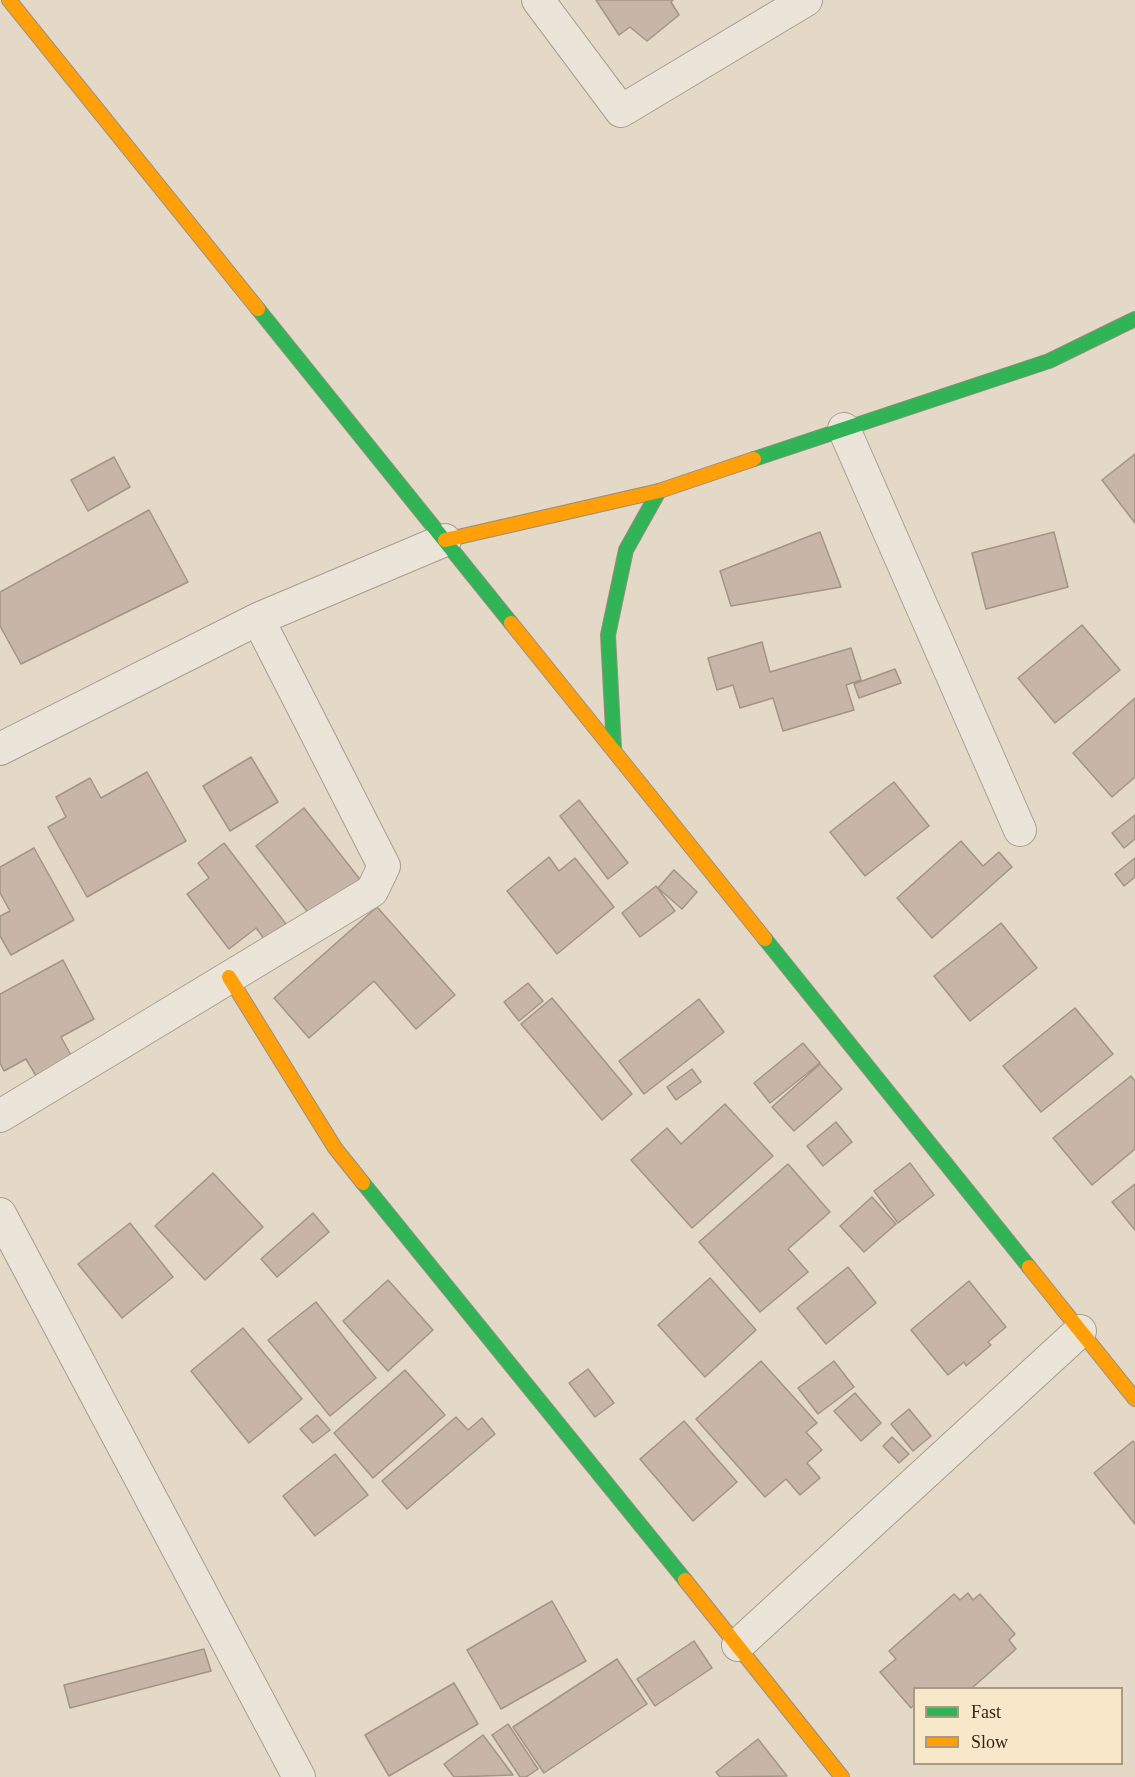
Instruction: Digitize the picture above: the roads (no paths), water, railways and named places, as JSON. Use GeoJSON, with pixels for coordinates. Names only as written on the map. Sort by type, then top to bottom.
{"type":"FeatureCollection","features":[{"type":"Feature","properties":{"kind":"street"},"geometry":{"type":"LineString","coordinates":[[9,0],[1135,1399]]}},
{"type":"Feature","properties":{"kind":"street"},"geometry":{"type":"LineString","coordinates":[[538,0],[621,111],[806,0]]}},
{"type":"Feature","properties":{"kind":"street"},"geometry":{"type":"LineString","coordinates":[[0,749],[258,619],[445,540],[659,491],[1049,360],[1135,319]]}},
{"type":"Feature","properties":{"kind":"street"},"geometry":{"type":"LineString","coordinates":[[844,429],[1020,830]]}},
{"type":"Feature","properties":{"kind":"street"},"geometry":{"type":"LineString","coordinates":[[614,749],[608,635],[626,550],[659,491]]}},
{"type":"Feature","properties":{"kind":"street"},"geometry":{"type":"LineString","coordinates":[[0,1116],[372,891],[384,866],[258,619]]}},
{"type":"Feature","properties":{"kind":"street"},"geometry":{"type":"LineString","coordinates":[[229,977],[335,1148],[738,1645],[842,1777]]}},
{"type":"Feature","properties":{"kind":"street"},"geometry":{"type":"LineString","coordinates":[[0,1214],[299,1777]]}},
{"type":"Feature","properties":{"kind":"street"},"geometry":{"type":"LineString","coordinates":[[738,1645],[1080,1331]]}}]}
